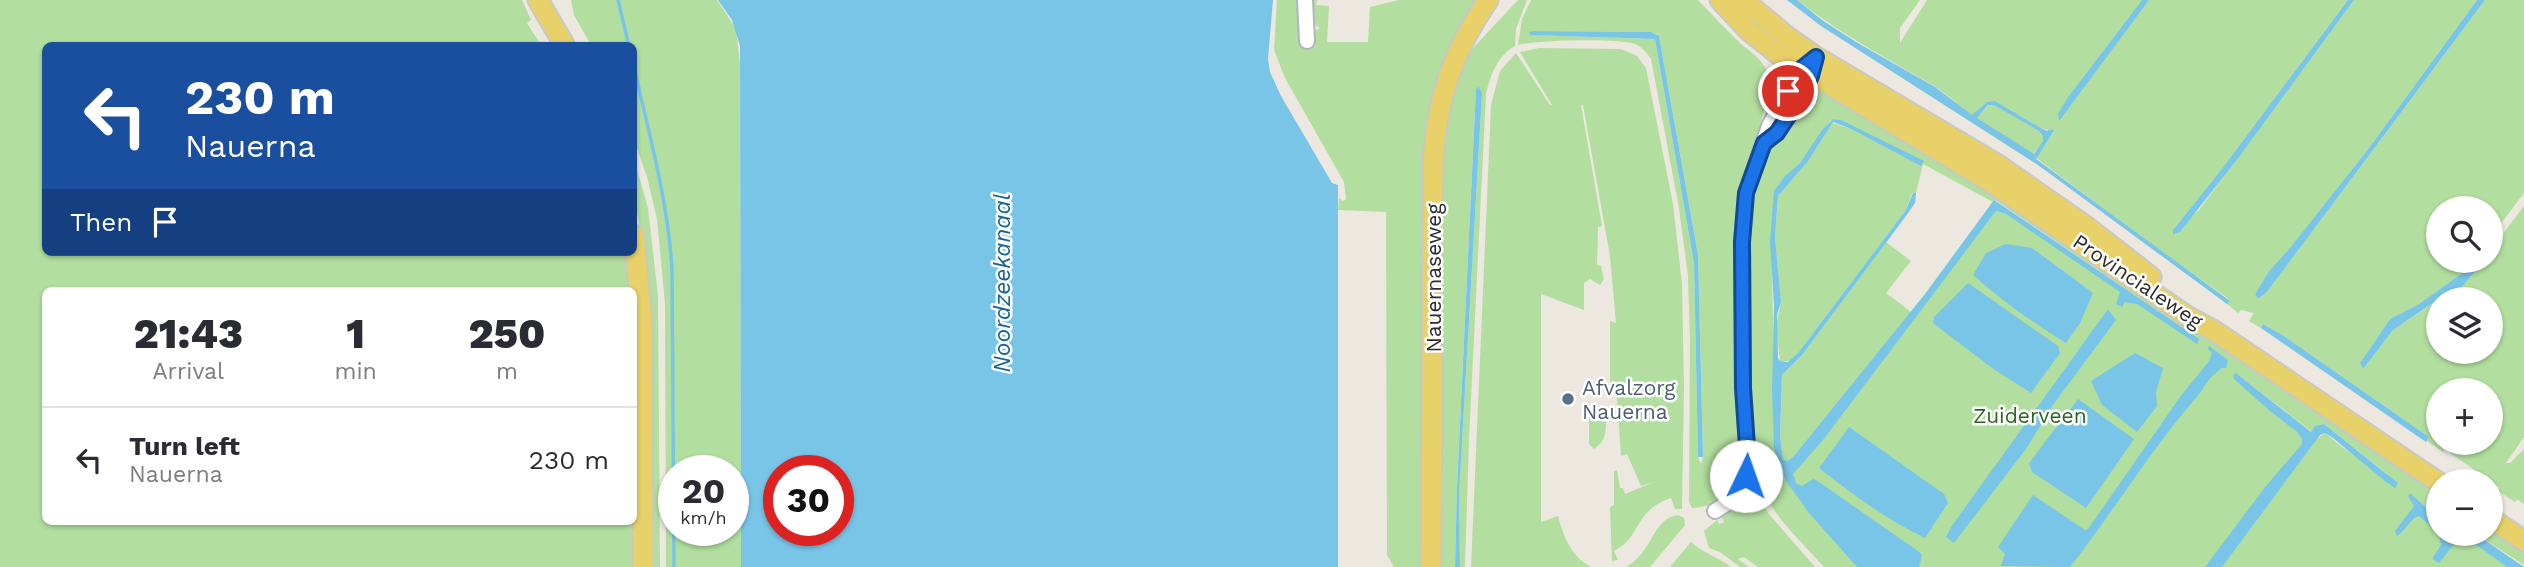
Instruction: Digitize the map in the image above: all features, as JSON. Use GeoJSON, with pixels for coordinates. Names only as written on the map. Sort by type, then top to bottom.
{"type":"FeatureCollection","features":[{"type":"Feature","properties":{"kind":"main road"},"geometry":{"type":"LineString","coordinates":[[538,0],[563,42]]}},
{"type":"Feature","properties":{"kind":"main road","name":"Nauernaseweg"},"geometry":{"type":"LineString","coordinates":[[1431,567],[1435,128],[1451,64],[1488,0]]}},
{"type":"Feature","properties":{"kind":"main road","name":"Provincialeweg"},"geometry":{"type":"LineString","coordinates":[[1720,0],[1749,31],[1810,67],[2016,177],[2098,235],[2216,332],[2426,474]]}},
{"type":"Feature","properties":{"kind":"main road","name":"Provincialeweg"},"geometry":{"type":"LineString","coordinates":[[1744,0],[1789,38],[1810,67]]}},
{"type":"Feature","properties":{"kind":"main road"},"geometry":{"type":"LineString","coordinates":[[636,256],[641,298],[638,345],[643,567]]}},
{"type":"Feature","properties":{"kind":"main road"},"geometry":{"type":"LineString","coordinates":[[2503,527],[2524,541]]}},
{"type":"Feature","properties":{"kind":"street"},"geometry":{"type":"LineString","coordinates":[[1305,0],[1307,41]]}},
{"type":"Feature","properties":{"kind":"street"},"geometry":{"type":"LineString","coordinates":[[1715,512],[1738,491],[1746,476],[1748,461],[1743,388],[1742,229],[1746,193],[1769,126],[1780,104],[1810,67]]}},
{"type":"Feature","properties":{"kind":"green space"},"geometry":{"type":"Polygon","coordinates":[[[0,0],[522,0],[531,20],[527,23],[539,42],[42,42],[42,256],[628,256],[632,287],[42,287],[42,525],[634,525],[635,567],[0,567],[0,0]]]}},
{"type":"Feature","properties":{"kind":"green space"},"geometry":{"type":"Polygon","coordinates":[[[571,0],[717,0],[736,29],[740,63],[741,455],[666,455],[665,304],[657,219],[637,149],[637,42],[589,42],[574,15],[571,0]]]}},
{"type":"Feature","properties":{"kind":"green space"},"geometry":{"type":"Polygon","coordinates":[[[1277,0],[1302,0],[1313,32],[1320,28],[1312,23],[1308,0],[1317,0],[1316,5],[1329,6],[1327,42],[1368,42],[1370,7],[1399,0],[1477,0],[1461,25],[1444,64],[1423,567],[1394,567],[1387,555],[1386,212],[1338,210],[1339,198],[1343,201],[1346,199],[1344,182],[1285,78],[1274,50],[1277,0]]]}},
{"type":"Feature","properties":{"kind":"green space"},"geometry":{"type":"Polygon","coordinates":[[[1518,0],[1527,0],[1516,29],[1515,46],[1504,55],[1496,67],[1486,94],[1465,567],[1460,567],[1459,495],[1482,93],[1479,88],[1476,89],[1455,567],[1439,567],[1441,205],[1446,114],[1462,66],[1474,47],[1518,0]]]}},
{"type":"Feature","properties":{"kind":"green space"},"geometry":{"type":"Polygon","coordinates":[[[1531,0],[1698,0],[1764,66],[1768,89],[1743,176],[1737,214],[1741,463],[1725,495],[1711,504],[1692,508],[1689,502],[1688,276],[1679,208],[1651,59],[1640,47],[1625,42],[1577,40],[1518,45],[1522,19],[1531,0]],[[1651,32],[1529,33],[1655,39],[1694,263],[1698,457],[1701,464],[1703,457],[1698,255],[1659,36],[1651,32]]]}},
{"type":"Feature","properties":{"kind":"green space"},"geometry":{"type":"Polygon","coordinates":[[[1797,0],[1920,0],[1900,28],[1900,43],[1927,0],[2142,0],[2068,97],[2149,0],[2348,0],[2173,230],[2199,210],[2354,0],[2477,0],[2369,148],[2269,271],[2255,294],[2258,299],[2267,292],[2485,0],[2524,0],[2524,193],[2503,221],[2503,196],[2426,196],[2426,273],[2462,273],[2443,287],[2426,287],[2426,299],[2390,319],[2360,363],[2363,369],[2393,330],[2426,308],[2426,364],[2503,364],[2503,287],[2462,287],[2474,273],[2503,273],[2503,234],[2524,206],[2524,437],[2506,463],[2510,463],[2524,449],[2524,504],[2503,494],[2503,469],[2473,469],[2453,455],[2503,455],[2503,378],[2426,378],[2426,435],[2284,336],[2263,324],[2261,328],[2249,321],[2254,313],[2241,310],[2238,313],[2227,304],[2230,301],[2226,297],[2036,158],[2054,132],[2041,128],[1995,101],[1987,102],[1972,116],[1934,86],[1830,24],[1797,0]]]}},
{"type":"Feature","properties":{"kind":"green space"},"geometry":{"type":"Polygon","coordinates":[[[1539,48],[1621,49],[1637,56],[1646,68],[1673,204],[1682,284],[1682,509],[1675,509],[1671,498],[1659,503],[1644,517],[1629,539],[1614,551],[1618,560],[1612,561],[1610,507],[1614,505],[1614,471],[1617,470],[1620,488],[1623,488],[1625,494],[1654,482],[1641,486],[1627,454],[1621,456],[1616,384],[1610,382],[1610,321],[1616,323],[1610,256],[1581,105],[1602,226],[1598,227],[1597,265],[1601,266],[1604,279],[1600,285],[1590,279],[1584,283],[1584,310],[1541,294],[1541,522],[1558,516],[1569,546],[1591,567],[1471,567],[1491,105],[1500,71],[1516,53],[1552,105],[1520,52],[1539,48]]]}},
{"type":"Feature","properties":{"kind":"green space","name":"Zuiderveen"},"geometry":{"type":"Polygon","coordinates":[[[1819,92],[1831,93],[2098,259],[2426,484],[2426,507],[2410,493],[2426,518],[2426,546],[2479,546],[2508,567],[1824,567],[1781,520],[1767,499],[1757,471],[1751,431],[1747,250],[1752,202],[1767,156],[1796,110],[1819,92]],[[1836,119],[1830,121],[1776,196],[1772,278],[1776,448],[1787,479],[1996,211],[2006,214],[2199,340],[1995,200],[1993,202],[1923,164],[1916,193],[1912,193],[1906,210],[1798,353],[1791,361],[1780,361],[1776,326],[1781,302],[1775,237],[1778,196],[1817,147],[1832,123],[1849,128],[1920,165],[1836,119]],[[2236,373],[2309,444],[2325,433],[2342,447],[2390,476],[2324,424],[2315,426],[2312,432],[2236,373]]]}},
{"type":"Feature","properties":{"kind":"green space"},"geometry":{"type":"Polygon","coordinates":[[[1994,104],[2043,136],[2044,141],[2033,154],[1976,118],[1989,105],[1994,104]]]}},
{"type":"Feature","properties":{"kind":"green space"},"geometry":{"type":"Polygon","coordinates":[[[637,170],[648,208],[658,296],[660,567],[650,567],[642,238],[637,213],[637,170]]]}},
{"type":"Feature","properties":{"kind":"green space"},"geometry":{"type":"Polygon","coordinates":[[[1886,242],[1911,261],[1886,293],[1911,312],[1787,461],[1783,459],[1780,435],[1782,375],[1802,355],[1886,242]]]}},
{"type":"Feature","properties":{"kind":"green space"},"geometry":{"type":"Polygon","coordinates":[[[1596,406],[1605,408],[1606,426],[1602,441],[1594,449],[1589,444],[1589,412],[1596,406]]]}},
{"type":"Feature","properties":{"kind":"green space"},"geometry":{"type":"Polygon","coordinates":[[[1750,486],[1768,513],[1815,567],[1758,567],[1744,557],[1738,559],[1749,567],[1740,567],[1720,552],[1709,548],[1704,531],[1717,520],[1719,524],[1724,522],[1721,516],[1737,503],[1750,486]]]}},
{"type":"Feature","properties":{"kind":"green space"},"geometry":{"type":"Polygon","coordinates":[[[1678,515],[1684,518],[1685,525],[1650,567],[1626,567],[1642,553],[1662,523],[1678,515]]]}},
{"type":"Feature","properties":{"kind":"green space"},"geometry":{"type":"Polygon","coordinates":[[[2503,537],[2524,551],[2524,565],[2495,546],[2503,546],[2503,537]]]}},
{"type":"Feature","properties":{"kind":"green space"},"geometry":{"type":"Polygon","coordinates":[[[1691,542],[1701,549],[1731,567],[1670,567],[1691,542]]]}},
{"type":"Feature","properties":{"kind":"green space"},"geometry":{"type":"Polygon","coordinates":[[[666,546],[741,546],[741,567],[666,567],[666,546]]]}},
{"type":"Feature","properties":{"kind":"water","name":"Noordzeekanaal"},"geometry":{"type":"Polygon","coordinates":[[[718,0],[1273,0],[1268,59],[1270,72],[1281,96],[1332,183],[1338,185],[1338,567],[741,567],[741,546],[749,546],[749,455],[741,455],[740,46],[732,20],[718,0]]]}},
{"type":"Feature","properties":{"kind":"water"},"geometry":{"type":"Polygon","coordinates":[[[1787,0],[1797,0],[1856,42],[1935,87],[1972,115],[1987,102],[1995,101],[2047,131],[2052,129],[2054,131],[2036,159],[2230,301],[2227,304],[2038,165],[1821,26],[1787,0]],[[1988,105],[1977,118],[2034,154],[2043,141],[2039,131],[1994,105],[1988,105]]]}},
{"type":"Feature","properties":{"kind":"water"},"geometry":{"type":"Polygon","coordinates":[[[2142,0],[2149,0],[2059,121],[2058,114],[2068,97],[2142,0]]]}},
{"type":"Feature","properties":{"kind":"water"},"geometry":{"type":"Polygon","coordinates":[[[2348,0],[2354,0],[2239,157],[2180,232],[2173,234],[2173,230],[2348,0]]]}},
{"type":"Feature","properties":{"kind":"water"},"geometry":{"type":"Polygon","coordinates":[[[2477,0],[2485,0],[2267,292],[2258,299],[2255,294],[2269,271],[2369,148],[2477,0]]]}},
{"type":"Feature","properties":{"kind":"water"},"geometry":{"type":"Polygon","coordinates":[[[1529,32],[1651,32],[1659,36],[1698,255],[1703,457],[1698,457],[1694,263],[1655,39],[1530,35],[1529,32]]]}},
{"type":"Feature","properties":{"kind":"water"},"geometry":{"type":"Polygon","coordinates":[[[1479,87],[1482,93],[1459,495],[1460,567],[1455,567],[1476,89],[1479,87]]]}},
{"type":"Feature","properties":{"kind":"water"},"geometry":{"type":"Polygon","coordinates":[[[1833,119],[1841,120],[1924,161],[1921,166],[1833,122],[1808,161],[1778,196],[1775,237],[1781,302],[1777,315],[1778,358],[1788,362],[1798,353],[1906,210],[1913,193],[1916,193],[1915,203],[1903,220],[1802,355],[1782,375],[1780,435],[1783,459],[1787,461],[1793,457],[1925,294],[1994,200],[2199,339],[2197,344],[2137,304],[2125,302],[2122,307],[2116,304],[2120,292],[2006,214],[1996,211],[1823,440],[1793,474],[1796,483],[1802,486],[1813,479],[1816,480],[1918,551],[1922,555],[1919,567],[1857,567],[1809,513],[1786,481],[1774,448],[1774,305],[1770,241],[1774,191],[1785,176],[1800,163],[1822,130],[1833,119]]]}},
{"type":"Feature","properties":{"kind":"water"},"geometry":{"type":"Polygon","coordinates":[[[2006,244],[2032,248],[2093,293],[2080,323],[2066,343],[2018,311],[1973,275],[1986,253],[2006,244]]]}},
{"type":"Feature","properties":{"kind":"water"},"geometry":{"type":"Polygon","coordinates":[[[2462,273],[2474,273],[2462,287],[2443,287],[2462,273]]]}},
{"type":"Feature","properties":{"kind":"water"},"geometry":{"type":"Polygon","coordinates":[[[1968,283],[2058,346],[2060,353],[2031,393],[1992,368],[1933,323],[1934,317],[1968,283]]]}},
{"type":"Feature","properties":{"kind":"water"},"geometry":{"type":"Polygon","coordinates":[[[2426,299],[2426,308],[2393,330],[2363,369],[2360,363],[2390,319],[2426,299]]]}},
{"type":"Feature","properties":{"kind":"water"},"geometry":{"type":"Polygon","coordinates":[[[2108,309],[2116,320],[2053,405],[2026,449],[1954,543],[1946,537],[1951,527],[2108,309]]]}},
{"type":"Feature","properties":{"kind":"water"},"geometry":{"type":"Polygon","coordinates":[[[2263,324],[2284,336],[2426,435],[2426,442],[2261,328],[2263,324]]]}},
{"type":"Feature","properties":{"kind":"water"},"geometry":{"type":"Polygon","coordinates":[[[2209,346],[2228,360],[2226,368],[2216,372],[2209,380],[2070,567],[2001,566],[2005,554],[1998,547],[2033,495],[2085,530],[2088,529],[2180,397],[2209,361],[2212,353],[2208,349],[2209,346]]]}},
{"type":"Feature","properties":{"kind":"water"},"geometry":{"type":"Polygon","coordinates":[[[2135,353],[2163,368],[2156,392],[2157,406],[2137,432],[2102,405],[2091,381],[2135,353]]]}},
{"type":"Feature","properties":{"kind":"water"},"geometry":{"type":"Polygon","coordinates":[[[2236,373],[2311,432],[2315,426],[2324,424],[2398,483],[2395,488],[2333,438],[2325,433],[2320,435],[2222,567],[2205,567],[2266,486],[2302,444],[2297,432],[2234,379],[2233,375],[2236,373]]]}},
{"type":"Feature","properties":{"kind":"water"},"geometry":{"type":"Polygon","coordinates":[[[2078,399],[2134,439],[2086,508],[2032,472],[2029,463],[2078,399]]]}},
{"type":"Feature","properties":{"kind":"water"},"geometry":{"type":"Polygon","coordinates":[[[1849,427],[1944,494],[1948,503],[1925,538],[1870,506],[1819,468],[1849,427]]]}},
{"type":"Feature","properties":{"kind":"water"},"geometry":{"type":"Polygon","coordinates":[[[2410,493],[2426,507],[2426,522],[2419,516],[2397,536],[2395,531],[2414,506],[2408,496],[2410,493]]]}},
{"type":"Feature","properties":{"kind":"water"},"geometry":{"type":"Polygon","coordinates":[[[2440,546],[2452,546],[2439,563],[2432,559],[2440,546]]]}},
{"type":"Feature","properties":{"kind":"water"},"geometry":{"type":"Polygon","coordinates":[[[2478,546],[2493,546],[2524,567],[2507,567],[2478,546]]]}},
{"type":"Feature","properties":{"kind":"waterway"},"geometry":{"type":"LineString","coordinates":[[618,0],[628,42]]}},
{"type":"Feature","properties":{"kind":"waterway"},"geometry":{"type":"LineString","coordinates":[[637,80],[662,193],[672,269],[674,567]]}},
{"type":"Feature","properties":{"kind":"place","name":"Afvalzorg Nauerna"},"geometry":{"type":"Point","coordinates":[1568,399]}},
{"type":"Feature","properties":{"kind":"route"},"geometry":{"type":"LineString","coordinates":[[1746,476],[1748,447],[1743,388],[1742,242],[1746,193],[1764,143],[1777,133],[1792,110],[1811,76],[1816,57],[1801,69],[1788,91]]}}]}
